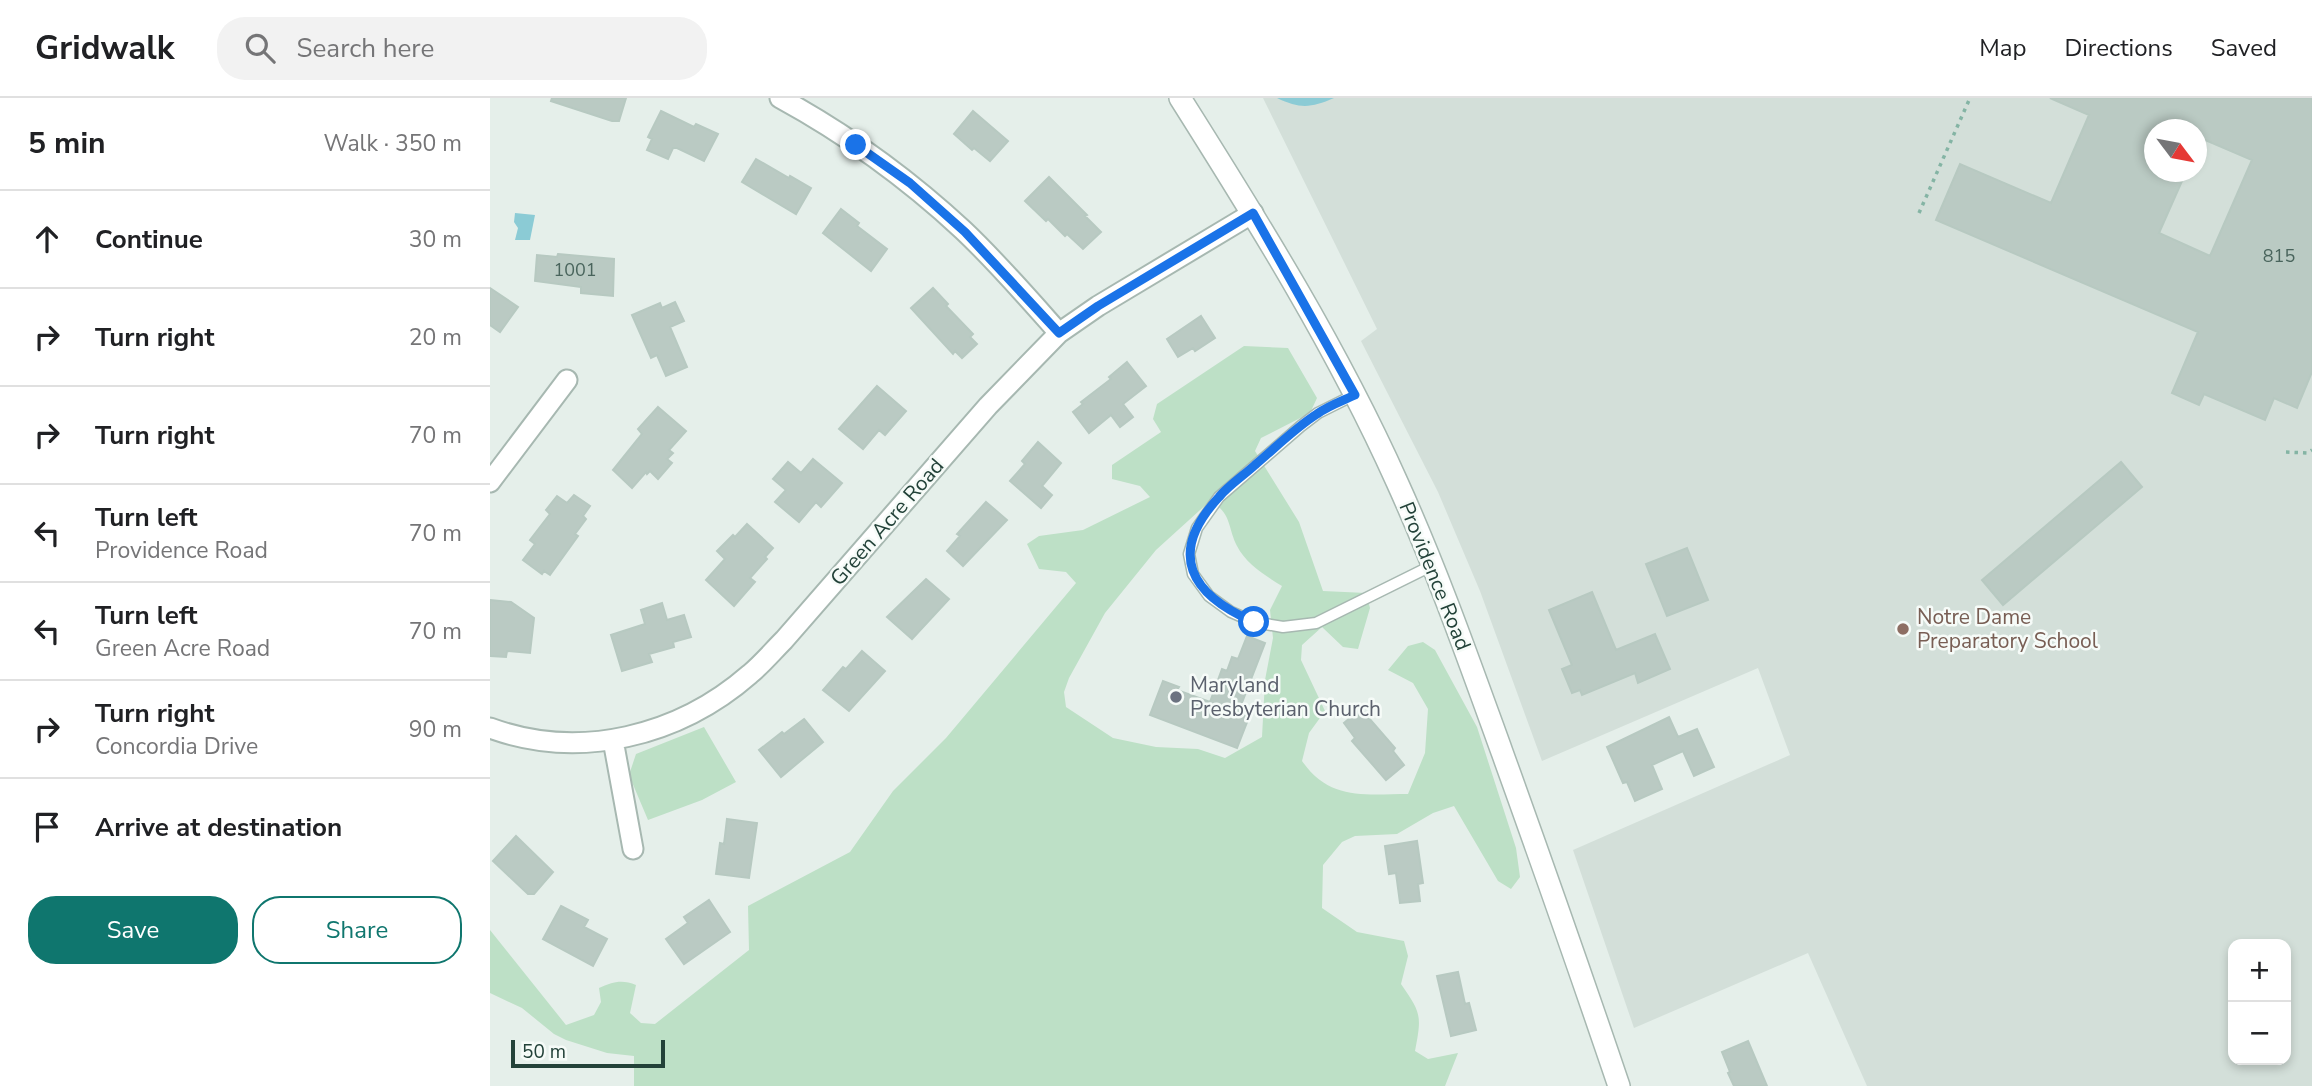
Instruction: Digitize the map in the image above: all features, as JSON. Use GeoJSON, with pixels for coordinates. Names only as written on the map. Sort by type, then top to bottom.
{"type":"FeatureCollection","features":[{"type":"Feature","properties":{"kind":"street"},"geometry":{"type":"LineString","coordinates":[[780,98],[856,145],[910,183],[965,232],[1059,333]]}},
{"type":"Feature","properties":{"kind":"street","name":"Providence Road"},"geometry":{"type":"LineString","coordinates":[[1181,98],[1309,309],[1398,483],[1433,565],[1545,870],[1619,1086]]}},
{"type":"Feature","properties":{"kind":"street","name":"Green Acre Road"},"geometry":{"type":"LineString","coordinates":[[490,728],[552,741],[576,743],[613,740],[674,722],[713,701],[750,674],[784,640],[988,407],[1059,333],[1098,306],[1253,213]]}},
{"type":"Feature","properties":{"kind":"street"},"geometry":{"type":"LineString","coordinates":[[490,482],[568,380]]}},
{"type":"Feature","properties":{"kind":"street"},"geometry":{"type":"LineString","coordinates":[[613,740],[633,849]]}},
{"type":"Feature","properties":{"kind":"lane"},"geometry":{"type":"LineString","coordinates":[[1355,395],[1318,413],[1219,497],[1196,527],[1189,555],[1193,574],[1209,596],[1231,612],[1254,622],[1283,627],[1316,623],[1433,565]]}},
{"type":"Feature","properties":{"kind":"path"},"geometry":{"type":"LineString","coordinates":[[1919,213],[1970,98]]}},
{"type":"Feature","properties":{"kind":"path"},"geometry":{"type":"LineString","coordinates":[[2286,452],[2307,453],[2312,450]]}},
{"type":"Feature","properties":{"kind":"shaded area","name":"Notre Dame Preparatory School"},"geometry":{"type":"Polygon","coordinates":[[[1263,98],[2312,98],[2312,1086],[1867,1086],[1808,953],[1634,1028],[1573,850],[1790,755],[1758,668],[1542,761],[1480,591],[1438,492],[1361,341],[1377,329],[1263,98]]]}},
{"type":"Feature","properties":{"kind":"green space"},"geometry":{"type":"Polygon","coordinates":[[[1244,346],[1288,348],[1317,398],[1310,413],[1261,438],[1255,451],[1299,522],[1323,591],[1366,593],[1370,608],[1358,649],[1343,647],[1322,627],[1302,645],[1301,660],[1325,711],[1309,733],[1302,761],[1313,774],[1324,783],[1349,792],[1408,794],[1425,753],[1428,709],[1413,683],[1388,670],[1408,646],[1423,642],[1435,650],[1477,727],[1516,848],[1520,877],[1511,889],[1498,881],[1454,806],[1433,813],[1397,834],[1355,836],[1342,842],[1323,865],[1322,908],[1357,932],[1404,941],[1408,956],[1401,984],[1418,1015],[1419,1029],[1415,1051],[1428,1059],[1458,1053],[1445,1086],[634,1086],[634,1056],[607,1053],[566,1040],[554,1034],[522,1008],[490,993],[490,930],[566,1025],[594,1015],[601,1002],[599,988],[622,982],[636,985],[630,1013],[641,1023],[655,1024],[749,950],[748,906],[850,852],[893,791],[946,738],[1076,583],[1066,572],[1039,569],[1027,544],[1039,536],[1083,530],[1150,497],[1140,486],[1112,479],[1112,465],[1161,432],[1153,419],[1157,404],[1244,346]],[[1210,501],[1156,550],[1105,613],[1069,678],[1064,692],[1066,707],[1113,738],[1156,747],[1198,749],[1225,758],[1262,737],[1265,680],[1273,638],[1270,610],[1282,586],[1246,558],[1237,546],[1226,515],[1210,501]]]}},
{"type":"Feature","properties":{"kind":"green space"},"geometry":{"type":"Polygon","coordinates":[[[704,727],[736,782],[702,800],[648,820],[629,775],[636,754],[704,727]]]}},
{"type":"Feature","properties":{"kind":"water"},"geometry":{"type":"Polygon","coordinates":[[[1277,98],[1334,98],[1306,106],[1277,98]]]}},
{"type":"Feature","properties":{"kind":"water"},"geometry":{"type":"Polygon","coordinates":[[[515,213],[535,215],[530,240],[515,240],[518,228],[514,222],[515,213]]]}},
{"type":"Feature","properties":{"kind":"building"},"geometry":{"type":"Polygon","coordinates":[[[552,98],[626,98],[619,121],[612,121],[551,101],[552,98]]]}},
{"type":"Feature","properties":{"kind":"building"},"geometry":{"type":"Polygon","coordinates":[[[2050,98],[2312,98],[2312,372],[2297,408],[2274,398],[2265,420],[2204,394],[2199,405],[2172,393],[2198,332],[1936,220],[1960,164],[2051,203],[2089,115],[2050,98]],[[2144,119],[2144,182],[2182,182],[2159,233],[2210,256],[2252,160],[2207,141],[2207,119],[2144,119]]]}},
{"type":"Feature","properties":{"kind":"building"},"geometry":{"type":"Polygon","coordinates":[[[661,111],[694,127],[696,124],[718,134],[704,161],[677,148],[673,148],[668,159],[647,150],[652,139],[648,137],[661,111]]]}},
{"type":"Feature","properties":{"kind":"building"},"geometry":{"type":"Polygon","coordinates":[[[973,111],[1008,141],[990,161],[954,134],[973,111]]]}},
{"type":"Feature","properties":{"kind":"building"},"geometry":{"type":"Polygon","coordinates":[[[756,159],[811,188],[796,214],[742,182],[756,159]]]}},
{"type":"Feature","properties":{"kind":"building"},"geometry":{"type":"Polygon","coordinates":[[[1049,177],[1101,232],[1083,249],[1025,201],[1049,177]]]}},
{"type":"Feature","properties":{"kind":"building"},"geometry":{"type":"Polygon","coordinates":[[[841,209],[859,223],[857,226],[887,249],[871,271],[823,233],[841,209]]]}},
{"type":"Feature","properties":{"kind":"building"},"geometry":{"type":"Polygon","coordinates":[[[558,254],[614,259],[613,296],[581,293],[581,287],[535,281],[537,255],[557,257],[558,254]]]}},
{"type":"Feature","properties":{"kind":"building"},"geometry":{"type":"Polygon","coordinates":[[[490,288],[518,307],[500,332],[490,325],[490,288]]]}},
{"type":"Feature","properties":{"kind":"building"},"geometry":{"type":"Polygon","coordinates":[[[933,288],[973,334],[970,337],[977,344],[962,358],[955,351],[953,354],[911,308],[933,288]]]}},
{"type":"Feature","properties":{"kind":"building"},"geometry":{"type":"Polygon","coordinates":[[[675,302],[684,321],[670,327],[687,367],[666,376],[657,355],[651,358],[632,315],[660,303],[662,308],[675,302]]]}},
{"type":"Feature","properties":{"kind":"building"},"geometry":{"type":"Polygon","coordinates":[[[1201,316],[1215,338],[1195,351],[1193,348],[1178,357],[1167,339],[1201,316]]]}},
{"type":"Feature","properties":{"kind":"building"},"geometry":{"type":"Polygon","coordinates":[[[1127,362],[1146,386],[1123,404],[1133,417],[1120,427],[1111,415],[1089,433],[1073,412],[1127,362]]]}},
{"type":"Feature","properties":{"kind":"building"},"geometry":{"type":"Polygon","coordinates":[[[877,386],[906,411],[885,435],[879,430],[863,449],[839,429],[877,386]]]}},
{"type":"Feature","properties":{"kind":"building"},"geometry":{"type":"Polygon","coordinates":[[[658,407],[686,431],[669,450],[673,453],[667,459],[672,463],[658,479],[650,471],[647,474],[646,472],[632,488],[613,470],[642,434],[638,429],[658,407]]]}},
{"type":"Feature","properties":{"kind":"building"},"geometry":{"type":"Polygon","coordinates":[[[1038,442],[1061,463],[1042,486],[1052,495],[1041,508],[1010,481],[1025,464],[1022,461],[1038,442]]]}},
{"type":"Feature","properties":{"kind":"building"},"geometry":{"type":"Polygon","coordinates":[[[813,459],[842,483],[821,507],[816,502],[799,522],[775,502],[786,490],[773,479],[788,462],[801,473],[813,459]]]}},
{"type":"Feature","properties":{"kind":"building"},"geometry":{"type":"Polygon","coordinates":[[[2121,462],[2142,487],[2003,605],[1982,580],[2121,462]]]}},
{"type":"Feature","properties":{"kind":"building"},"geometry":{"type":"Polygon","coordinates":[[[574,495],[590,506],[583,516],[586,519],[575,534],[578,536],[550,575],[544,571],[542,574],[523,560],[535,544],[530,540],[550,514],[546,510],[557,496],[567,503],[574,495]]]}},
{"type":"Feature","properties":{"kind":"building"},"geometry":{"type":"Polygon","coordinates":[[[986,502],[1007,520],[963,566],[947,551],[960,536],[957,534],[986,502]]]}},
{"type":"Feature","properties":{"kind":"building"},"geometry":{"type":"Polygon","coordinates":[[[747,524],[773,548],[750,578],[755,582],[734,606],[706,580],[725,559],[717,551],[747,524]]]}},
{"type":"Feature","properties":{"kind":"building"},"geometry":{"type":"Polygon","coordinates":[[[1687,548],[1708,600],[1667,616],[1646,564],[1687,548]]]}},
{"type":"Feature","properties":{"kind":"building"},"geometry":{"type":"Polygon","coordinates":[[[926,579],[949,599],[912,639],[887,617],[926,579]]]}},
{"type":"Feature","properties":{"kind":"building"},"geometry":{"type":"Polygon","coordinates":[[[1592,592],[1616,650],[1655,634],[1670,669],[1638,683],[1635,673],[1582,695],[1580,690],[1572,693],[1562,669],[1572,665],[1549,610],[1592,592]]]}},
{"type":"Feature","properties":{"kind":"building"},"geometry":{"type":"Polygon","coordinates":[[[490,600],[511,602],[534,618],[530,653],[507,651],[506,657],[490,656],[490,600]]]}},
{"type":"Feature","properties":{"kind":"building"},"geometry":{"type":"Polygon","coordinates":[[[662,603],[667,620],[684,615],[691,637],[673,642],[674,647],[649,654],[652,662],[622,671],[611,635],[645,624],[641,610],[662,603]]]}},
{"type":"Feature","properties":{"kind":"building","name":"Maryland Presbyterian Church"},"geometry":{"type":"Polygon","coordinates":[[[1247,636],[1265,643],[1238,713],[1249,717],[1237,748],[1150,715],[1163,681],[1179,687],[1177,690],[1210,702],[1222,669],[1227,671],[1232,657],[1238,659],[1247,636]]]}},
{"type":"Feature","properties":{"kind":"building"},"geometry":{"type":"Polygon","coordinates":[[[862,651],[885,671],[849,711],[823,690],[843,667],[846,669],[862,651]]]}},
{"type":"Feature","properties":{"kind":"building"},"geometry":{"type":"Polygon","coordinates":[[[1361,709],[1395,748],[1393,751],[1404,765],[1386,780],[1352,741],[1355,738],[1344,723],[1361,709]]]}},
{"type":"Feature","properties":{"kind":"building"},"geometry":{"type":"Polygon","coordinates":[[[1669,717],[1678,737],[1697,729],[1714,767],[1694,776],[1683,751],[1652,765],[1662,789],[1635,801],[1627,782],[1623,783],[1607,747],[1669,717]]]}},
{"type":"Feature","properties":{"kind":"building"},"geometry":{"type":"Polygon","coordinates":[[[804,719],[823,742],[781,777],[759,750],[804,719]]]}},
{"type":"Feature","properties":{"kind":"building"},"geometry":{"type":"Polygon","coordinates":[[[727,819],[757,823],[749,878],[716,874],[720,843],[724,844],[727,819]]]}},
{"type":"Feature","properties":{"kind":"building"},"geometry":{"type":"Polygon","coordinates":[[[516,836],[553,872],[534,894],[528,894],[493,861],[516,836]]]}},
{"type":"Feature","properties":{"kind":"building"},"geometry":{"type":"Polygon","coordinates":[[[1417,841],[1423,883],[1418,884],[1420,901],[1400,903],[1396,873],[1389,874],[1385,846],[1417,841]]]}},
{"type":"Feature","properties":{"kind":"building"},"geometry":{"type":"Polygon","coordinates":[[[709,900],[730,932],[684,964],[666,939],[688,923],[684,917],[709,900]]]}},
{"type":"Feature","properties":{"kind":"building"},"geometry":{"type":"Polygon","coordinates":[[[561,906],[588,920],[584,927],[607,939],[593,966],[543,939],[561,906]]]}},
{"type":"Feature","properties":{"kind":"building"},"geometry":{"type":"Polygon","coordinates":[[[1458,972],[1465,1004],[1469,1003],[1476,1030],[1451,1036],[1437,976],[1458,972]]]}},
{"type":"Feature","properties":{"kind":"building"},"geometry":{"type":"Polygon","coordinates":[[[1748,1041],[1767,1086],[1734,1086],[1728,1073],[1730,1072],[1722,1052],[1748,1041]]]}},
{"type":"Feature","properties":{"kind":"place","name":"Notre Dame Preparatory School"},"geometry":{"type":"Point","coordinates":[1903,629]}},
{"type":"Feature","properties":{"kind":"place","name":"Maryland Presbyterian Church"},"geometry":{"type":"Point","coordinates":[1176,697]}},
{"type":"Feature","properties":{"kind":"route"},"geometry":{"type":"LineString","coordinates":[[856,145],[910,183],[965,232],[1059,333],[1098,306],[1253,213],[1355,395],[1318,413],[1301,426],[1219,497],[1196,527],[1189,555],[1193,574],[1209,596],[1231,612],[1254,622]]}}]}
